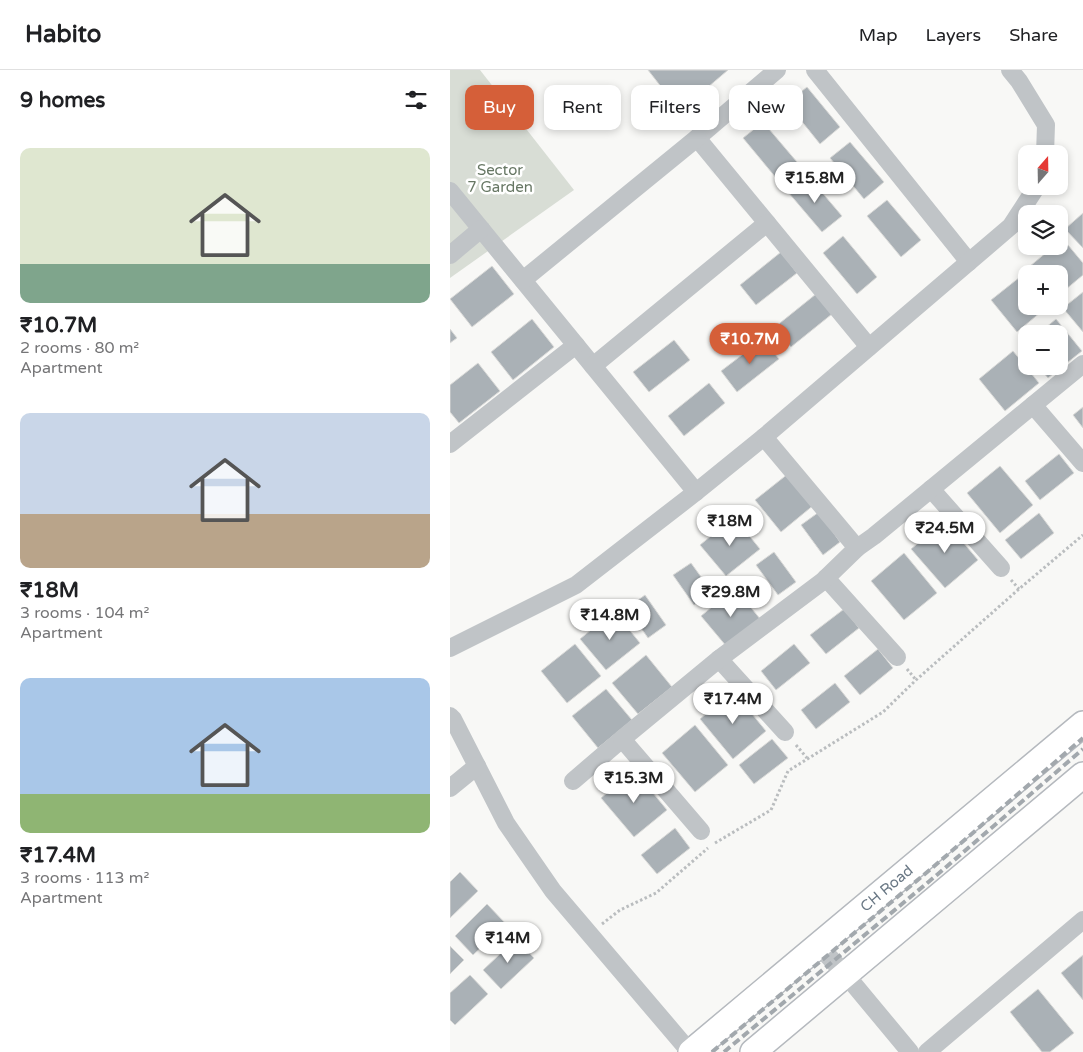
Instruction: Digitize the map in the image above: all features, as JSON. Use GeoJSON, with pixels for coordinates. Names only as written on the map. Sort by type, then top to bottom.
{"type":"FeatureCollection","features":[{"type":"Feature","properties":{"kind":"street"},"geometry":{"type":"LineString","coordinates":[[523,280],[778,70]]}},
{"type":"Feature","properties":{"kind":"street"},"geometry":{"type":"LineString","coordinates":[[814,70],[969,262]]}},
{"type":"Feature","properties":{"kind":"street"},"geometry":{"type":"LineString","coordinates":[[1010,70],[1019,81],[1046,125],[1045,145]]}},
{"type":"Feature","properties":{"kind":"street"},"geometry":{"type":"LineString","coordinates":[[697,138],[869,347]]}},
{"type":"Feature","properties":{"kind":"street"},"geometry":{"type":"LineString","coordinates":[[450,191],[696,492]]}},
{"type":"Feature","properties":{"kind":"street"},"geometry":{"type":"LineString","coordinates":[[450,648],[576,585],[696,492],[764,437],[1011,226],[1030,195]]}},
{"type":"Feature","properties":{"kind":"street"},"geometry":{"type":"LineString","coordinates":[[593,366],[767,223]]}},
{"type":"Feature","properties":{"kind":"street"},"geometry":{"type":"LineString","coordinates":[[450,255],[481,229]]}},
{"type":"Feature","properties":{"kind":"street"},"geometry":{"type":"LineString","coordinates":[[450,444],[576,345]]}},
{"type":"Feature","properties":{"kind":"street"},"geometry":{"type":"LineString","coordinates":[[573,781],[718,659],[826,578],[858,548],[1083,364]]}},
{"type":"Feature","properties":{"kind":"street"},"geometry":{"type":"LineString","coordinates":[[1033,405],[1083,464]]}},
{"type":"Feature","properties":{"kind":"street"},"geometry":{"type":"LineString","coordinates":[[764,437],[858,548]]}},
{"type":"Feature","properties":{"kind":"street"},"geometry":{"type":"LineString","coordinates":[[932,489],[1001,568]]}},
{"type":"Feature","properties":{"kind":"street"},"geometry":{"type":"LineString","coordinates":[[826,578],[897,657]]}},
{"type":"Feature","properties":{"kind":"street"},"geometry":{"type":"LineString","coordinates":[[718,659],[785,732]]}},
{"type":"Feature","properties":{"kind":"street"},"geometry":{"type":"LineString","coordinates":[[450,716],[506,824],[553,891],[691,1052]]}},
{"type":"Feature","properties":{"kind":"street","name":"CH Road"},"geometry":{"type":"LineString","coordinates":[[691,1052],[1083,724]]}},
{"type":"Feature","properties":{"kind":"street"},"geometry":{"type":"LineString","coordinates":[[622,739],[701,831]]}},
{"type":"Feature","properties":{"kind":"street"},"geometry":{"type":"LineString","coordinates":[[450,788],[477,766]]}},
{"type":"Feature","properties":{"kind":"street"},"geometry":{"type":"LineString","coordinates":[[754,1052],[1083,775]]}},
{"type":"Feature","properties":{"kind":"street"},"geometry":{"type":"LineString","coordinates":[[927,1052],[1083,920]]}},
{"type":"Feature","properties":{"kind":"street"},"geometry":{"type":"LineString","coordinates":[[818,945],[846,975],[910,1052]]}},
{"type":"Feature","properties":{"kind":"path"},"geometry":{"type":"LineString","coordinates":[[590,934],[620,910],[656,893],[712,845],[771,810],[788,770],[883,712],[1011,595],[1083,535]]}},
{"type":"Feature","properties":{"kind":"green space","name":"Sector 7 Garden"},"geometry":{"type":"Polygon","coordinates":[[[450,70],[480,70],[492,85],[465,85],[465,130],[527,130],[574,190],[450,278],[450,70]]]}},
{"type":"Feature","properties":{"kind":"building"},"geometry":{"type":"Polygon","coordinates":[[[648,70],[728,70],[710,85],[660,85],[648,70]]]}},
{"type":"Feature","properties":{"kind":"building"},"geometry":{"type":"Polygon","coordinates":[[[807,87],[840,127],[820,144],[803,123],[803,90],[807,87]]]}},
{"type":"Feature","properties":{"kind":"building"},"geometry":{"type":"Polygon","coordinates":[[[753,130],[770,130],[797,162],[777,179],[743,138],[753,130]]]}},
{"type":"Feature","properties":{"kind":"building"},"geometry":{"type":"Polygon","coordinates":[[[850,142],[884,182],[864,199],[830,158],[850,142]]]}},
{"type":"Feature","properties":{"kind":"building"},"geometry":{"type":"Polygon","coordinates":[[[808,176],[842,216],[822,232],[788,192],[808,176]]]}},
{"type":"Feature","properties":{"kind":"building"},"geometry":{"type":"Polygon","coordinates":[[[887,200],[921,240],[901,257],[867,216],[887,200]]]}},
{"type":"Feature","properties":{"kind":"building"},"geometry":{"type":"Polygon","coordinates":[[[1083,213],[1083,248],[1068,232],[1068,226],[1083,213]]]}},
{"type":"Feature","properties":{"kind":"building"},"geometry":{"type":"Polygon","coordinates":[[[843,236],[877,277],[857,294],[823,253],[843,236]]]}},
{"type":"Feature","properties":{"kind":"building"},"geometry":{"type":"Polygon","coordinates":[[[1068,245],[1083,263],[1083,275],[1068,288],[1068,265],[1031,265],[1043,255],[1068,255],[1068,245]]]}},
{"type":"Feature","properties":{"kind":"building"},"geometry":{"type":"Polygon","coordinates":[[[781,252],[797,273],[756,305],[740,285],[781,252]]]}},
{"type":"Feature","properties":{"kind":"building"},"geometry":{"type":"Polygon","coordinates":[[[492,266],[514,294],[472,327],[450,299],[492,266]]]}},
{"type":"Feature","properties":{"kind":"building"},"geometry":{"type":"Polygon","coordinates":[[[1018,279],[1018,315],[1037,315],[1025,325],[1018,325],[1017,332],[991,300],[1018,279]]]}},
{"type":"Feature","properties":{"kind":"building"},"geometry":{"type":"Polygon","coordinates":[[[1083,292],[1083,332],[1068,314],[1068,304],[1083,292]]]}},
{"type":"Feature","properties":{"kind":"building"},"geometry":{"type":"Polygon","coordinates":[[[816,294],[832,314],[791,347],[775,327],[816,294]]]}},
{"type":"Feature","properties":{"kind":"building"},"geometry":{"type":"Polygon","coordinates":[[[532,319],[554,347],[513,380],[491,352],[532,319]]]}},
{"type":"Feature","properties":{"kind":"building"},"geometry":{"type":"Polygon","coordinates":[[[1056,319],[1061,325],[1049,325],[1056,319]]]}},
{"type":"Feature","properties":{"kind":"building"},"geometry":{"type":"Polygon","coordinates":[[[450,329],[457,338],[450,343],[450,329]]]}},
{"type":"Feature","properties":{"kind":"building"},"geometry":{"type":"Polygon","coordinates":[[[1068,334],[1082,351],[1068,362],[1068,334]]]}},
{"type":"Feature","properties":{"kind":"building"},"geometry":{"type":"Polygon","coordinates":[[[763,339],[779,359],[737,392],[721,371],[763,339]]]}},
{"type":"Feature","properties":{"kind":"building"},"geometry":{"type":"Polygon","coordinates":[[[674,340],[690,360],[649,392],[633,372],[674,340]]]}},
{"type":"Feature","properties":{"kind":"building"},"geometry":{"type":"Polygon","coordinates":[[[1013,351],[1018,357],[1018,375],[1032,375],[1039,383],[1005,411],[979,379],[1013,351]]]}},
{"type":"Feature","properties":{"kind":"building"},"geometry":{"type":"Polygon","coordinates":[[[478,363],[500,391],[459,423],[450,412],[450,385],[478,363]]]}},
{"type":"Feature","properties":{"kind":"building"},"geometry":{"type":"Polygon","coordinates":[[[709,383],[725,403],[684,436],[668,416],[709,383]]]}},
{"type":"Feature","properties":{"kind":"building"},"geometry":{"type":"Polygon","coordinates":[[[1083,407],[1083,428],[1073,415],[1083,407]]]}},
{"type":"Feature","properties":{"kind":"building"},"geometry":{"type":"Polygon","coordinates":[[[1059,454],[1074,473],[1040,500],[1025,481],[1059,454]]]}},
{"type":"Feature","properties":{"kind":"building"},"geometry":{"type":"Polygon","coordinates":[[[1000,466],[1033,505],[1000,533],[967,493],[1000,466]]]}},
{"type":"Feature","properties":{"kind":"building"},"geometry":{"type":"Polygon","coordinates":[[[789,473],[815,504],[781,532],[755,500],[789,473]]]}},
{"type":"Feature","properties":{"kind":"building"},"geometry":{"type":"Polygon","coordinates":[[[819,512],[840,542],[823,555],[801,525],[819,512]]]}},
{"type":"Feature","properties":{"kind":"building"},"geometry":{"type":"Polygon","coordinates":[[[1039,513],[1054,533],[1021,559],[1005,540],[1039,513]]]}},
{"type":"Feature","properties":{"kind":"building"},"geometry":{"type":"Polygon","coordinates":[[[734,517],[760,549],[726,576],[700,545],[734,517]]]}},
{"type":"Feature","properties":{"kind":"building"},"geometry":{"type":"Polygon","coordinates":[[[945,521],[978,560],[945,588],[911,549],[945,521]]]}},
{"type":"Feature","properties":{"kind":"building"},"geometry":{"type":"Polygon","coordinates":[[[774,552],[796,582],[778,595],[756,565],[774,552]]]}},
{"type":"Feature","properties":{"kind":"building"},"geometry":{"type":"Polygon","coordinates":[[[904,553],[937,593],[904,620],[871,581],[904,553]]]}},
{"type":"Feature","properties":{"kind":"building"},"geometry":{"type":"Polygon","coordinates":[[[691,563],[712,592],[694,605],[673,575],[691,563]]]}},
{"type":"Feature","properties":{"kind":"building"},"geometry":{"type":"Polygon","coordinates":[[[735,588],[761,620],[727,647],[701,616],[735,588]]]}},
{"type":"Feature","properties":{"kind":"building"},"geometry":{"type":"Polygon","coordinates":[[[645,595],[666,625],[648,638],[627,608],[645,595]]]}},
{"type":"Feature","properties":{"kind":"building"},"geometry":{"type":"Polygon","coordinates":[[[844,609],[859,628],[826,654],[810,635],[844,609]]]}},
{"type":"Feature","properties":{"kind":"building"},"geometry":{"type":"Polygon","coordinates":[[[614,611],[640,643],[606,670],[580,639],[614,611]]]}},
{"type":"Feature","properties":{"kind":"building"},"geometry":{"type":"Polygon","coordinates":[[[575,644],[601,676],[567,703],[541,671],[575,644]]]}},
{"type":"Feature","properties":{"kind":"building"},"geometry":{"type":"Polygon","coordinates":[[[794,644],[810,663],[776,690],[761,671],[794,644]]]}},
{"type":"Feature","properties":{"kind":"building"},"geometry":{"type":"Polygon","coordinates":[[[878,649],[893,668],[860,695],[844,676],[878,649]]]}},
{"type":"Feature","properties":{"kind":"building"},"geometry":{"type":"Polygon","coordinates":[[[646,655],[672,687],[638,714],[612,683],[646,655]]]}},
{"type":"Feature","properties":{"kind":"building"},"geometry":{"type":"Polygon","coordinates":[[[835,683],[850,702],[816,729],[801,710],[835,683]]]}},
{"type":"Feature","properties":{"kind":"building"},"geometry":{"type":"Polygon","coordinates":[[[606,689],[632,720],[598,748],[572,716],[606,689]]]}},
{"type":"Feature","properties":{"kind":"building"},"geometry":{"type":"Polygon","coordinates":[[[733,691],[766,731],[733,759],[700,719],[733,691]]]}},
{"type":"Feature","properties":{"kind":"building"},"geometry":{"type":"Polygon","coordinates":[[[695,725],[728,765],[695,792],[662,753],[695,725]]]}},
{"type":"Feature","properties":{"kind":"building"},"geometry":{"type":"Polygon","coordinates":[[[772,739],[788,758],[754,784],[739,765],[772,739]]]}},
{"type":"Feature","properties":{"kind":"building"},"geometry":{"type":"Polygon","coordinates":[[[634,770],[667,810],[634,837],[601,798],[634,770]]]}},
{"type":"Feature","properties":{"kind":"building"},"geometry":{"type":"Polygon","coordinates":[[[675,828],[690,848],[657,874],[641,855],[675,828]]]}},
{"type":"Feature","properties":{"kind":"building"},"geometry":{"type":"Polygon","coordinates":[[[460,872],[478,891],[450,918],[450,882],[460,872]]]}},
{"type":"Feature","properties":{"kind":"building"},"geometry":{"type":"Polygon","coordinates":[[[487,904],[506,924],[473,955],[455,936],[487,904]]]}},
{"type":"Feature","properties":{"kind":"building"},"geometry":{"type":"Polygon","coordinates":[[[516,939],[534,958],[501,989],[483,970],[516,939]]]}},
{"type":"Feature","properties":{"kind":"building"},"geometry":{"type":"Polygon","coordinates":[[[450,946],[464,960],[450,974],[450,946]]]}},
{"type":"Feature","properties":{"kind":"building"},"geometry":{"type":"Polygon","coordinates":[[[1083,955],[1083,1000],[1061,973],[1083,955]]]}},
{"type":"Feature","properties":{"kind":"building"},"geometry":{"type":"Polygon","coordinates":[[[470,975],[488,994],[455,1025],[450,1020],[450,993],[470,975]]]}},
{"type":"Feature","properties":{"kind":"building"},"geometry":{"type":"Polygon","coordinates":[[[1038,989],[1074,1033],[1050,1052],[1042,1052],[1010,1012],[1038,989]]]}},
{"type":"Feature","properties":{"kind":"railway"},"geometry":{"type":"LineString","coordinates":[[712,1052],[932,868],[1083,738]]}},
{"type":"Feature","properties":{"kind":"railway"},"geometry":{"type":"LineString","coordinates":[[724,1052],[938,874],[1083,749]]}}]}
